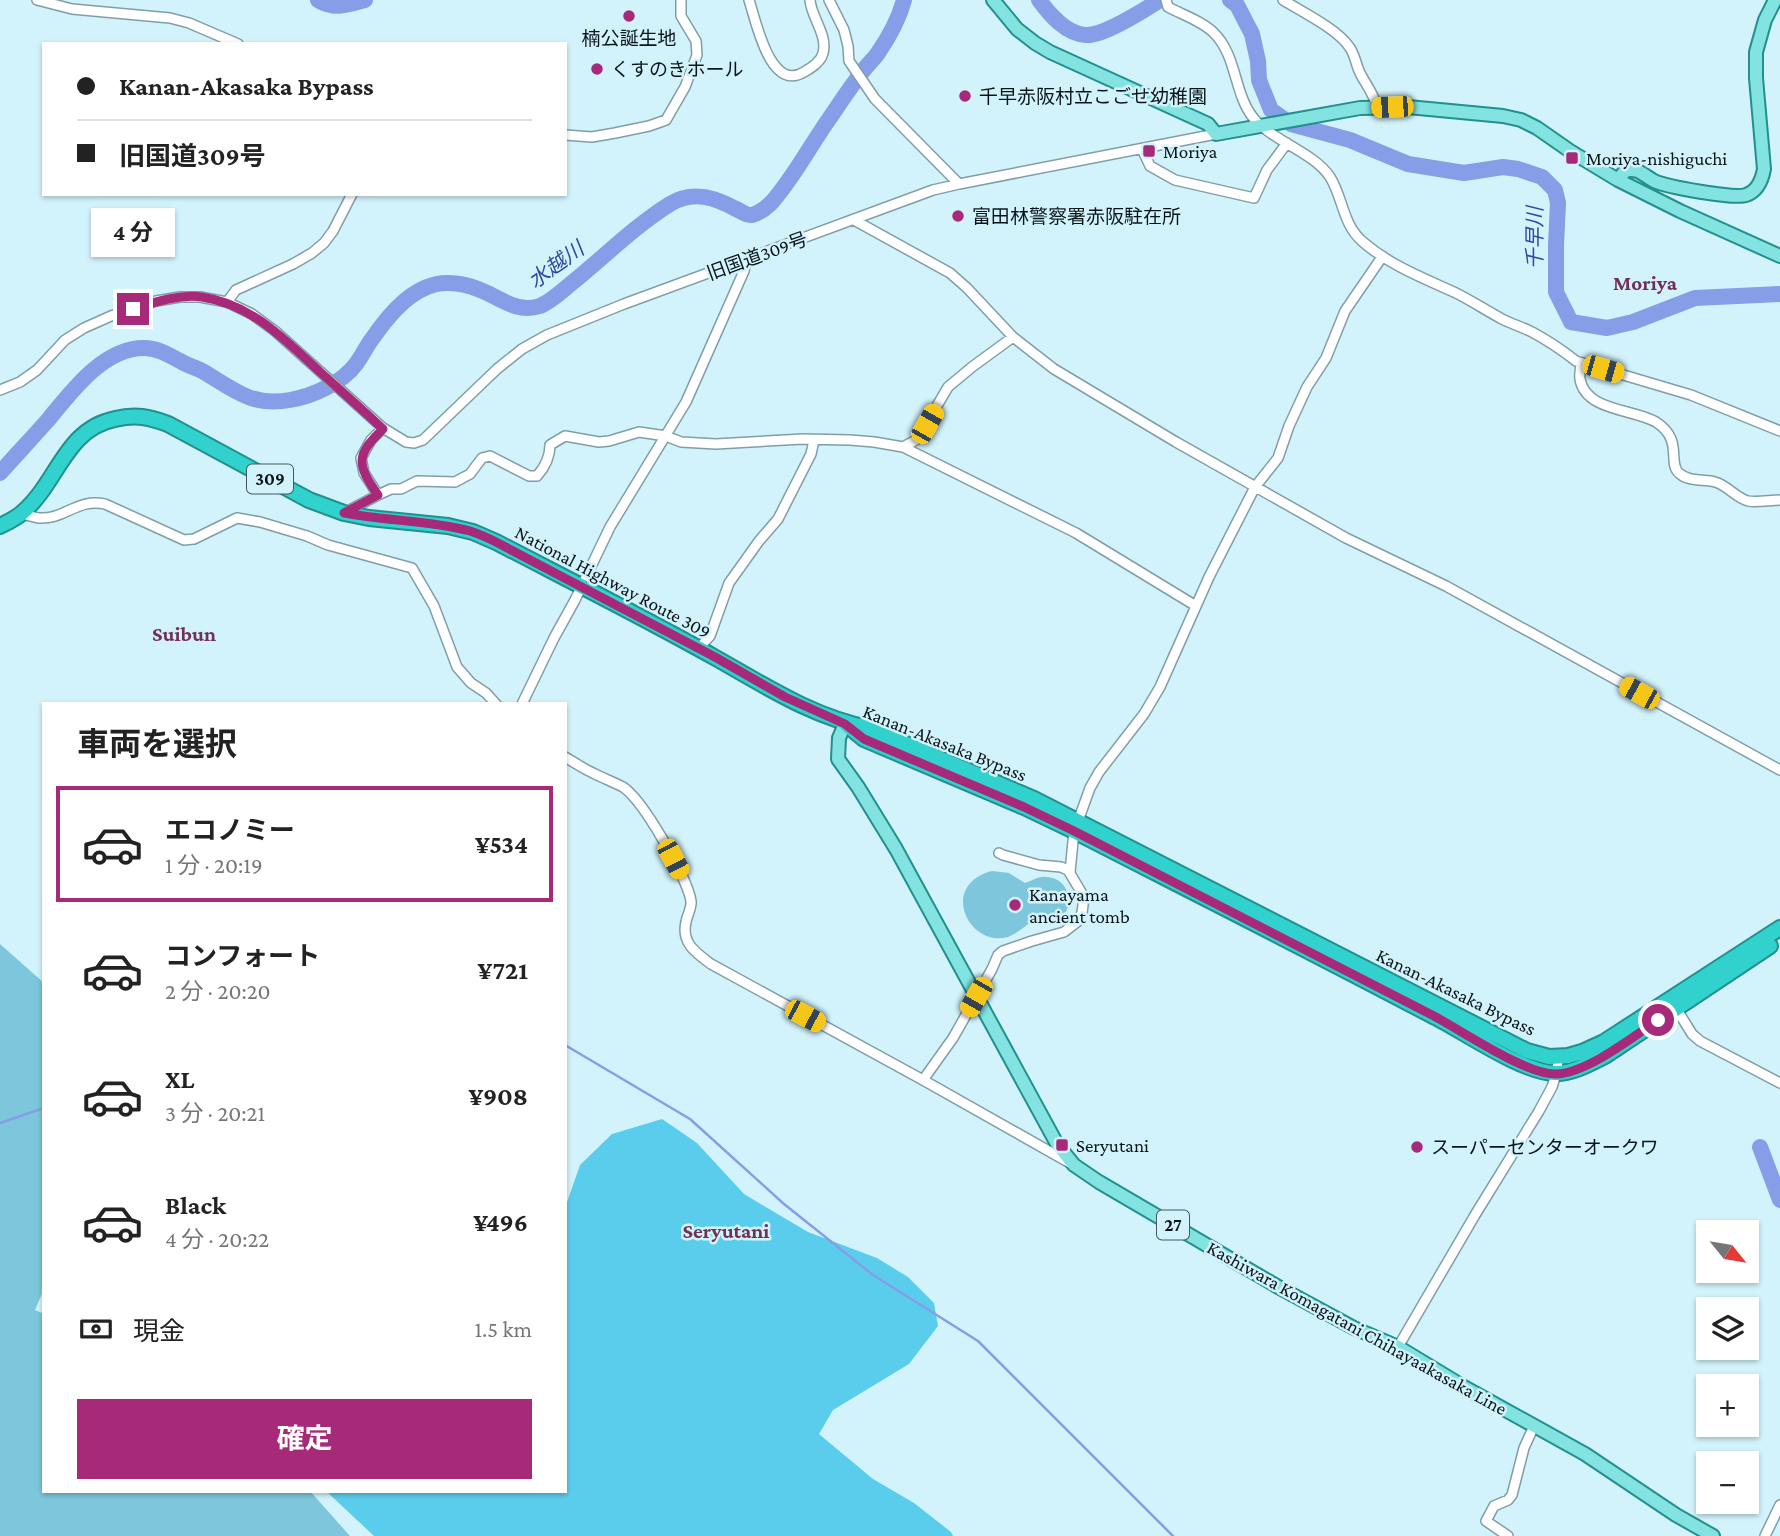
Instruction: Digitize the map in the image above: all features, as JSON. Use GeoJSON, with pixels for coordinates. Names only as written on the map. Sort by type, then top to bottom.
{"type":"FeatureCollection","features":[{"type":"Feature","properties":{"kind":"highway","name":"National Highway Route 309"},"geometry":{"type":"LineString","coordinates":[[0,526],[22,514],[86,430],[103,421],[125,416],[146,416],[168,424],[309,500],[344,513],[436,524],[473,532],[496,542],[785,697],[845,724]]}},
{"type":"Feature","properties":{"kind":"highway","name":"Kanan-Akasaka Bypass"},"geometry":{"type":"LineString","coordinates":[[845,724],[864,739],[1024,807],[1076,826],[1527,1051],[1549,1057],[1582,1052],[1604,1042],[1780,928]]}},
{"type":"Feature","properties":{"kind":"highway","name":"Kanan-Akasaka Bypass"},"geometry":{"type":"LineString","coordinates":[[1076,826],[1520,1064],[1556,1074]]}},
{"type":"Feature","properties":{"kind":"highway"},"geometry":{"type":"LineString","coordinates":[[1556,1074],[1605,1056],[1780,940]]}},
{"type":"Feature","properties":{"kind":"main road"},"geometry":{"type":"LineString","coordinates":[[993,0],[1017,29],[1035,43],[1066,60],[1208,124],[1216,134],[1304,117],[1377,107],[1479,112],[1521,120],[1618,180],[1780,256]]}},
{"type":"Feature","properties":{"kind":"main road"},"geometry":{"type":"LineString","coordinates":[[1618,180],[1625,171],[1635,170],[1661,183],[1719,194],[1742,196],[1758,186],[1764,169],[1756,52],[1765,20],[1775,0]]}},
{"type":"Feature","properties":{"kind":"main road","name":"Kashiwara Komagatani Chihayaakasaka Line"},"geometry":{"type":"LineString","coordinates":[[845,724],[839,738],[838,758],[859,787],[896,849],[1057,1144],[1074,1166],[1280,1288],[1354,1328],[1398,1347],[1585,1454],[1676,1515],[1713,1536]]}},
{"type":"Feature","properties":{"kind":"street"},"geometry":{"type":"LineString","coordinates":[[37,0],[72,9],[180,20],[233,42]]}},
{"type":"Feature","properties":{"kind":"street"},"geometry":{"type":"LineString","coordinates":[[567,135],[592,137],[615,134],[666,120],[685,87],[697,55],[696,41],[681,16],[681,0]]}},
{"type":"Feature","properties":{"kind":"street"},"geometry":{"type":"LineString","coordinates":[[749,0],[767,55],[777,70],[787,75],[799,75],[814,66],[823,54],[823,38],[810,8],[810,0]]}},
{"type":"Feature","properties":{"kind":"street"},"geometry":{"type":"LineString","coordinates":[[830,0],[844,30],[849,61],[875,99],[959,184]]}},
{"type":"Feature","properties":{"kind":"street"},"geometry":{"type":"LineString","coordinates":[[1283,0],[1319,22],[1351,48],[1356,65],[1374,96],[1377,107]]}},
{"type":"Feature","properties":{"kind":"street"},"geometry":{"type":"LineString","coordinates":[[1167,3],[1214,33],[1226,48],[1248,113],[1326,171],[1332,179],[1350,226],[1360,240],[1382,257],[1413,275],[1531,332],[1563,350],[1576,361],[1691,395],[1780,431]]}},
{"type":"Feature","properties":{"kind":"street","name":"旧国道309号"},"geometry":{"type":"LineString","coordinates":[[227,303],[251,314],[275,331],[383,429],[406,442],[414,443],[423,440],[497,369],[522,349],[624,304],[933,190],[1216,134]]}},
{"type":"Feature","properties":{"kind":"street"},"geometry":{"type":"LineString","coordinates":[[1142,149],[1150,166],[1175,180],[1254,198],[1267,170],[1287,144]]}},
{"type":"Feature","properties":{"kind":"street"},"geometry":{"type":"LineString","coordinates":[[0,390],[20,382],[37,370],[65,341],[84,328],[111,316],[180,297],[200,297],[227,303],[236,290],[293,264],[324,243],[351,196]]}},
{"type":"Feature","properties":{"kind":"street"},"geometry":{"type":"LineString","coordinates":[[854,220],[950,273],[1013,337],[1054,369],[1346,538],[1467,597],[1780,769]]}},
{"type":"Feature","properties":{"kind":"street"},"geometry":{"type":"LineString","coordinates":[[1069,872],[1076,826],[1086,797],[1099,772],[1144,714],[1160,687],[1209,577],[1255,487],[1278,458],[1289,426],[1307,387],[1326,358],[1345,311],[1382,257]]}},
{"type":"Feature","properties":{"kind":"street"},"geometry":{"type":"LineString","coordinates":[[523,702],[610,527],[686,402],[744,271],[746,260]]}},
{"type":"Feature","properties":{"kind":"street"},"geometry":{"type":"LineString","coordinates":[[903,447],[920,435],[948,387],[1013,337]]}},
{"type":"Feature","properties":{"kind":"street"},"geometry":{"type":"LineString","coordinates":[[1581,363],[1580,379],[1586,394],[1615,409],[1642,416],[1667,431],[1674,445],[1678,473],[1691,479],[1716,482],[1749,501],[1780,500]]}},
{"type":"Feature","properties":{"kind":"street"},"geometry":{"type":"LineString","coordinates":[[378,495],[364,473],[361,458],[371,440],[383,429]]}},
{"type":"Feature","properties":{"kind":"street"},"geometry":{"type":"LineString","coordinates":[[344,513],[391,489],[401,489],[417,481],[455,482],[470,474],[482,458],[490,456],[528,476],[537,476],[550,454],[550,445],[565,436],[599,442],[639,432],[666,436],[681,442],[716,444],[850,439],[903,447],[1076,533],[1196,606]]}},
{"type":"Feature","properties":{"kind":"street"},"geometry":{"type":"LineString","coordinates":[[698,649],[710,636],[729,583],[778,519],[811,454],[814,440]]}},
{"type":"Feature","properties":{"kind":"street"},"geometry":{"type":"LineString","coordinates":[[22,514],[40,518],[96,502],[184,540],[194,539],[237,518],[272,525],[328,545],[412,568],[434,606],[457,667],[494,702]]}},
{"type":"Feature","properties":{"kind":"street"},"geometry":{"type":"LineString","coordinates":[[567,758],[625,788],[646,811],[682,876],[690,897],[692,904],[685,923],[685,938],[696,952],[711,964],[1074,1166]]}},
{"type":"Feature","properties":{"kind":"street"},"geometry":{"type":"LineString","coordinates":[[923,1080],[953,1038],[999,954],[1041,937],[1064,932],[1080,918],[1084,907],[1084,897],[1064,867],[1032,863],[1003,856],[999,852]]}},
{"type":"Feature","properties":{"kind":"street"},"geometry":{"type":"LineString","coordinates":[[1676,1008],[1692,1034],[1700,1041],[1780,1083]]}},
{"type":"Feature","properties":{"kind":"street"},"geometry":{"type":"LineString","coordinates":[[1398,1347],[1539,1111],[1552,1087],[1559,1056]]}},
{"type":"Feature","properties":{"kind":"street"},"geometry":{"type":"LineString","coordinates":[[1508,1536],[1486,1521],[1494,1506],[1512,1496],[1524,1448],[1534,1426]]}},
{"type":"Feature","properties":{"kind":"street"},"geometry":{"type":"LineString","coordinates":[[1765,1536],[1780,1505]]}},
{"type":"Feature","properties":{"kind":"shaded area","name":"Kanayama ancient tomb"},"geometry":{"type":"Polygon","coordinates":[[[992,871],[1009,873],[1025,883],[1043,877],[1057,880],[1068,895],[1065,914],[1058,921],[1047,924],[1032,922],[1008,937],[994,938],[981,933],[965,913],[963,901],[966,889],[976,878],[992,871]]]}},
{"type":"Feature","properties":{"kind":"shaded area"},"geometry":{"type":"Polygon","coordinates":[[[0,944],[42,981],[42,1294],[35,1310],[42,1313],[42,1493],[312,1493],[350,1536],[0,1536],[0,944]]]}},
{"type":"Feature","properties":{"kind":"shaded area"},"geometry":{"type":"Polygon","coordinates":[[[662,1119],[697,1143],[744,1194],[808,1232],[877,1258],[908,1277],[934,1303],[938,1326],[909,1364],[833,1410],[819,1434],[873,1479],[914,1503],[953,1536],[374,1536],[328,1493],[567,1493],[567,1202],[580,1165],[612,1134],[662,1119]]]}},
{"type":"Feature","properties":{"kind":"waterway"},"geometry":{"type":"LineString","coordinates":[[318,0],[336,6],[365,0]]}},
{"type":"Feature","properties":{"kind":"waterway","name":"水越川"},"geometry":{"type":"LineString","coordinates":[[0,473],[89,374],[115,355],[129,350],[149,348],[159,351],[254,399],[277,402],[290,400],[317,392],[343,377],[356,364],[377,331],[396,309],[427,287],[441,283],[464,285],[518,307],[532,308],[549,301],[645,222],[678,200],[703,197],[720,201],[748,215],[758,213],[780,192],[850,89],[878,53],[904,0]]}},
{"type":"Feature","properties":{"kind":"waterway","name":"千早川"},"geometry":{"type":"LineString","coordinates":[[1039,0],[1065,27],[1086,35],[1113,27],[1160,0]]}},
{"type":"Feature","properties":{"kind":"waterway","name":"千早川"},"geometry":{"type":"LineString","coordinates":[[1230,0],[1237,5],[1252,34],[1259,80],[1271,110],[1291,124],[1350,140],[1408,164],[1464,173],[1503,167],[1542,177],[1555,190],[1558,203],[1556,292],[1571,322],[1607,328],[1633,322],[1695,298],[1780,294]]}},
{"type":"Feature","properties":{"kind":"waterway"},"geometry":{"type":"LineString","coordinates":[[567,1046],[690,1119],[784,1204],[873,1275],[978,1341],[1173,1536]]}},
{"type":"Feature","properties":{"kind":"waterway"},"geometry":{"type":"LineString","coordinates":[[0,1123],[42,1109]]}},
{"type":"Feature","properties":{"kind":"waterway"},"geometry":{"type":"LineString","coordinates":[[1760,1147],[1780,1200]]}},
{"type":"Feature","properties":{"kind":"place","name":"楠公誕生地"},"geometry":{"type":"Point","coordinates":[629,16]}},
{"type":"Feature","properties":{"kind":"place","name":"くすのきホール"},"geometry":{"type":"Point","coordinates":[597,69]}},
{"type":"Feature","properties":{"kind":"place","name":"千早赤阪村立こごせ幼稚園"},"geometry":{"type":"Point","coordinates":[965,96]}},
{"type":"Feature","properties":{"kind":"place","name":"Moriya"},"geometry":{"type":"Point","coordinates":[1149,151]}},
{"type":"Feature","properties":{"kind":"place","name":"Moriya-nishiguchi"},"geometry":{"type":"Point","coordinates":[1572,158]}},
{"type":"Feature","properties":{"kind":"place","name":"富田林警察署赤阪駐在所"},"geometry":{"type":"Point","coordinates":[958,216]}},
{"type":"Feature","properties":{"kind":"place","name":"Kanayama ancient tomb"},"geometry":{"type":"Point","coordinates":[1015,905]}},
{"type":"Feature","properties":{"kind":"place","name":"Seryutani"},"geometry":{"type":"Point","coordinates":[1062,1145]}},
{"type":"Feature","properties":{"kind":"place","name":"スーパーセンターオークワ"},"geometry":{"type":"Point","coordinates":[1417,1147]}},
{"type":"Feature","properties":{"kind":"district","name":"Moriya"},"geometry":{"type":"Point","coordinates":[1645,283]}},
{"type":"Feature","properties":{"kind":"district","name":"Suibun"},"geometry":{"type":"Point","coordinates":[184,634]}},
{"type":"Feature","properties":{"kind":"district","name":"Seryutani"},"geometry":{"type":"Point","coordinates":[726,1231]}},
{"type":"Feature","properties":{"kind":"route"},"geometry":{"type":"LineString","coordinates":[[133,309],[180,297],[200,297],[227,303],[251,314],[275,331],[383,429],[371,440],[361,458],[364,473],[378,495],[344,513],[449,526],[496,542],[715,657],[785,697],[845,724],[864,739],[1074,831],[1436,1017],[1520,1064],[1556,1074],[1575,1069],[1605,1056],[1658,1020]]}}]}
